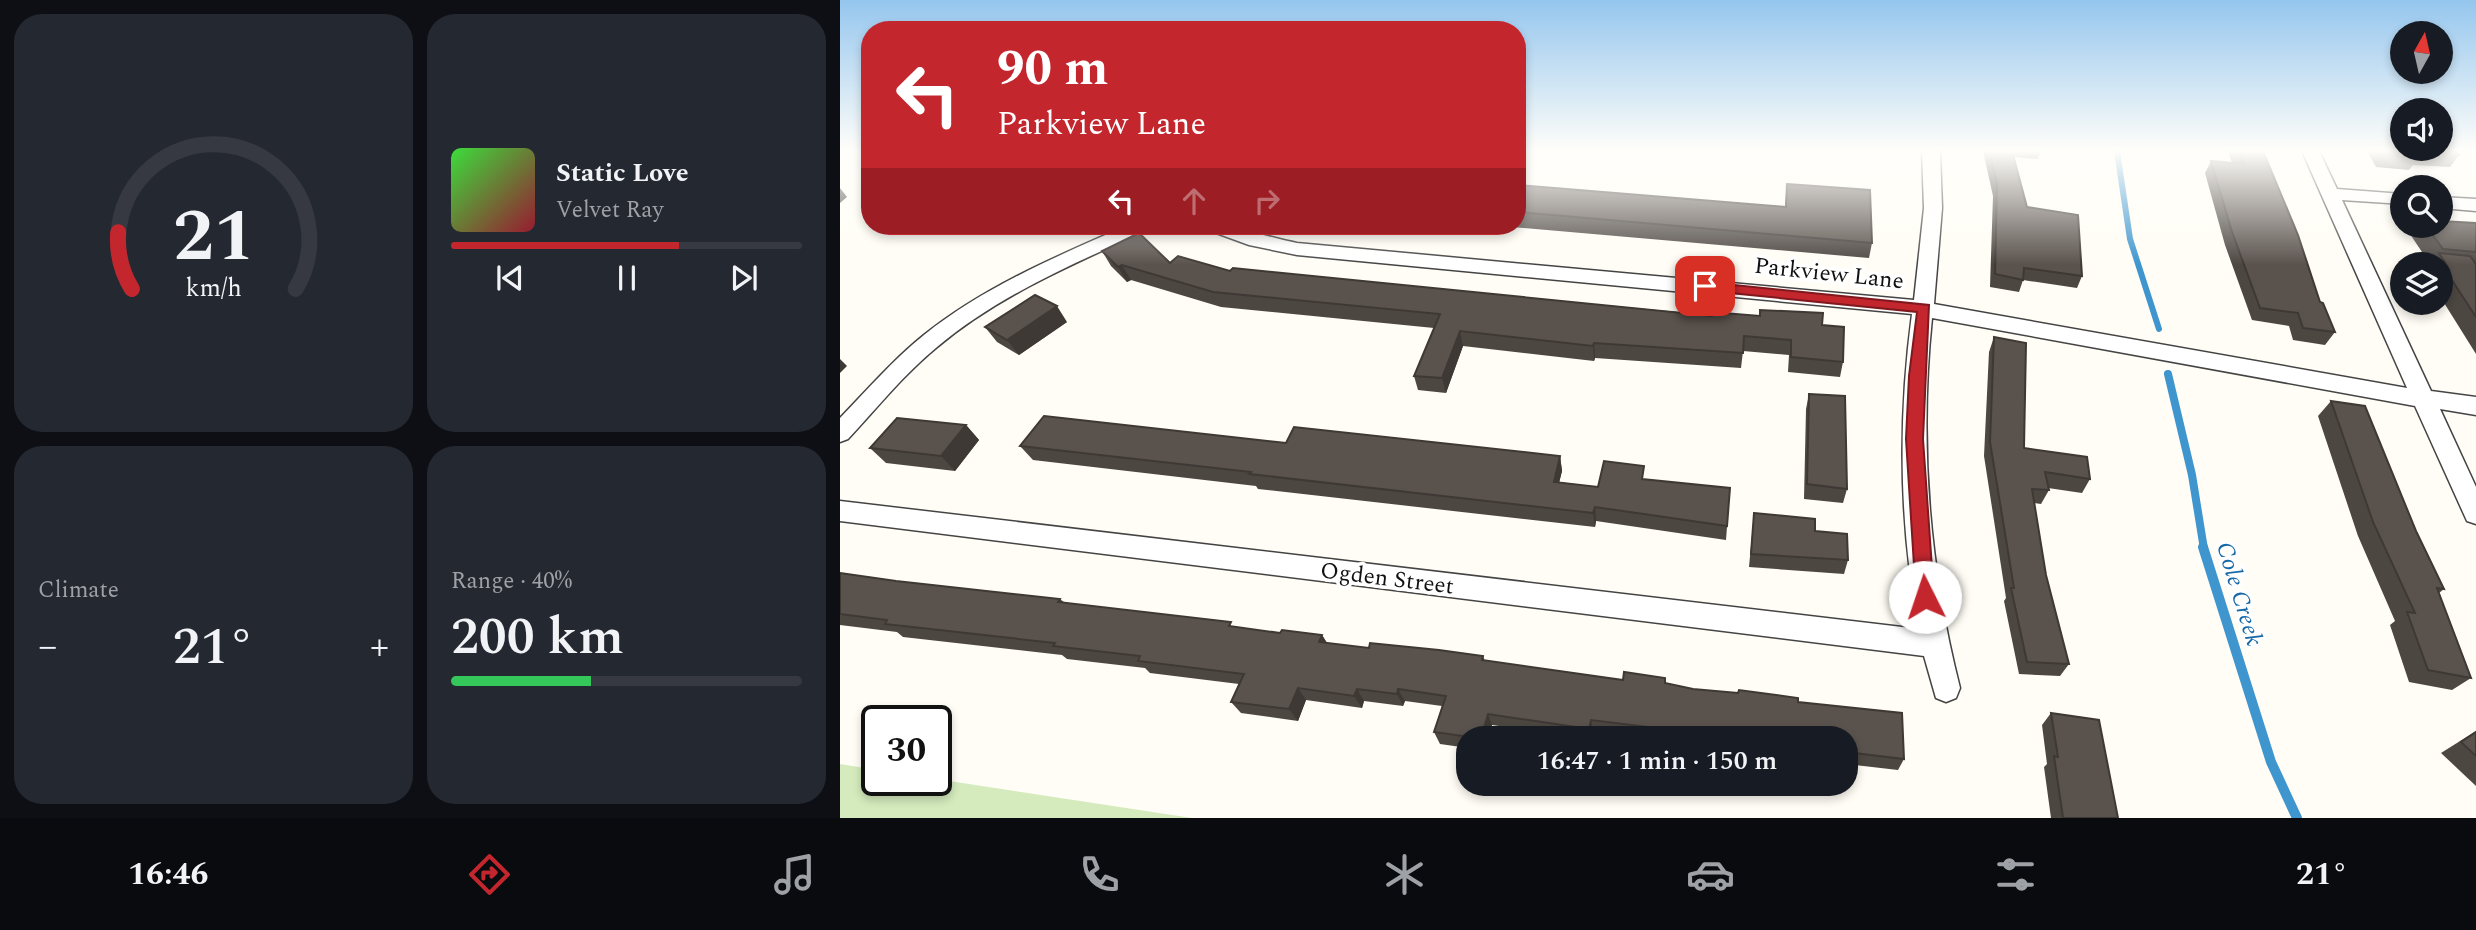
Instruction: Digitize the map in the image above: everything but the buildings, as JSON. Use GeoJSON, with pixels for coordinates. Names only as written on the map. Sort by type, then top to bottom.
{"type":"FeatureCollection","features":[{"type":"Feature","properties":{"kind":"street"},"geometry":{"type":"LineString","coordinates":[[1933,189],[1934,218],[1917,376],[1915,439],[1925,597],[1945,688]]}},
{"type":"Feature","properties":{"kind":"street"},"geometry":{"type":"LineString","coordinates":[[2328,189],[2476,514]]}},
{"type":"Feature","properties":{"kind":"street"},"geometry":{"type":"LineString","coordinates":[[2330,194],[2390,198]]}},
{"type":"Feature","properties":{"kind":"street"},"geometry":{"type":"LineString","coordinates":[[2453,203],[2476,205]]}},
{"type":"Feature","properties":{"kind":"street"},"geometry":{"type":"LineString","coordinates":[[840,433],[910,359],[967,313],[1033,274],[1121,235]]}},
{"type":"Feature","properties":{"kind":"street","name":"Parkview Lane"},"geometry":{"type":"LineString","coordinates":[[1240,235],[1297,249],[1924,308],[2424,399],[2476,406]]}},
{"type":"Feature","properties":{"kind":"street","name":"Ogden Street"},"geometry":{"type":"LineString","coordinates":[[840,511],[1934,644]]}},
{"type":"Feature","properties":{"kind":"green space"},"geometry":{"type":"Polygon","coordinates":[[[840,764],[861,767],[861,796],[952,796],[952,781],[1192,818],[840,818],[840,764]]]}},
{"type":"Feature","properties":{"kind":"waterway","name":"Cole Creek"},"geometry":{"type":"LineString","coordinates":[[2123,189],[2130,239],[2159,329]]}},
{"type":"Feature","properties":{"kind":"waterway","name":"Cole Creek"},"geometry":{"type":"LineString","coordinates":[[2168,374],[2192,475],[2204,549]]}},
{"type":"Feature","properties":{"kind":"waterway","name":"Cole Creek"},"geometry":{"type":"LineString","coordinates":[[2203,547],[2271,762],[2297,818]]}},
{"type":"Feature","properties":{"kind":"route"},"geometry":{"type":"LineString","coordinates":[[1705,286],[1924,308],[1917,376],[1915,439],[1925,597]]}}]}
